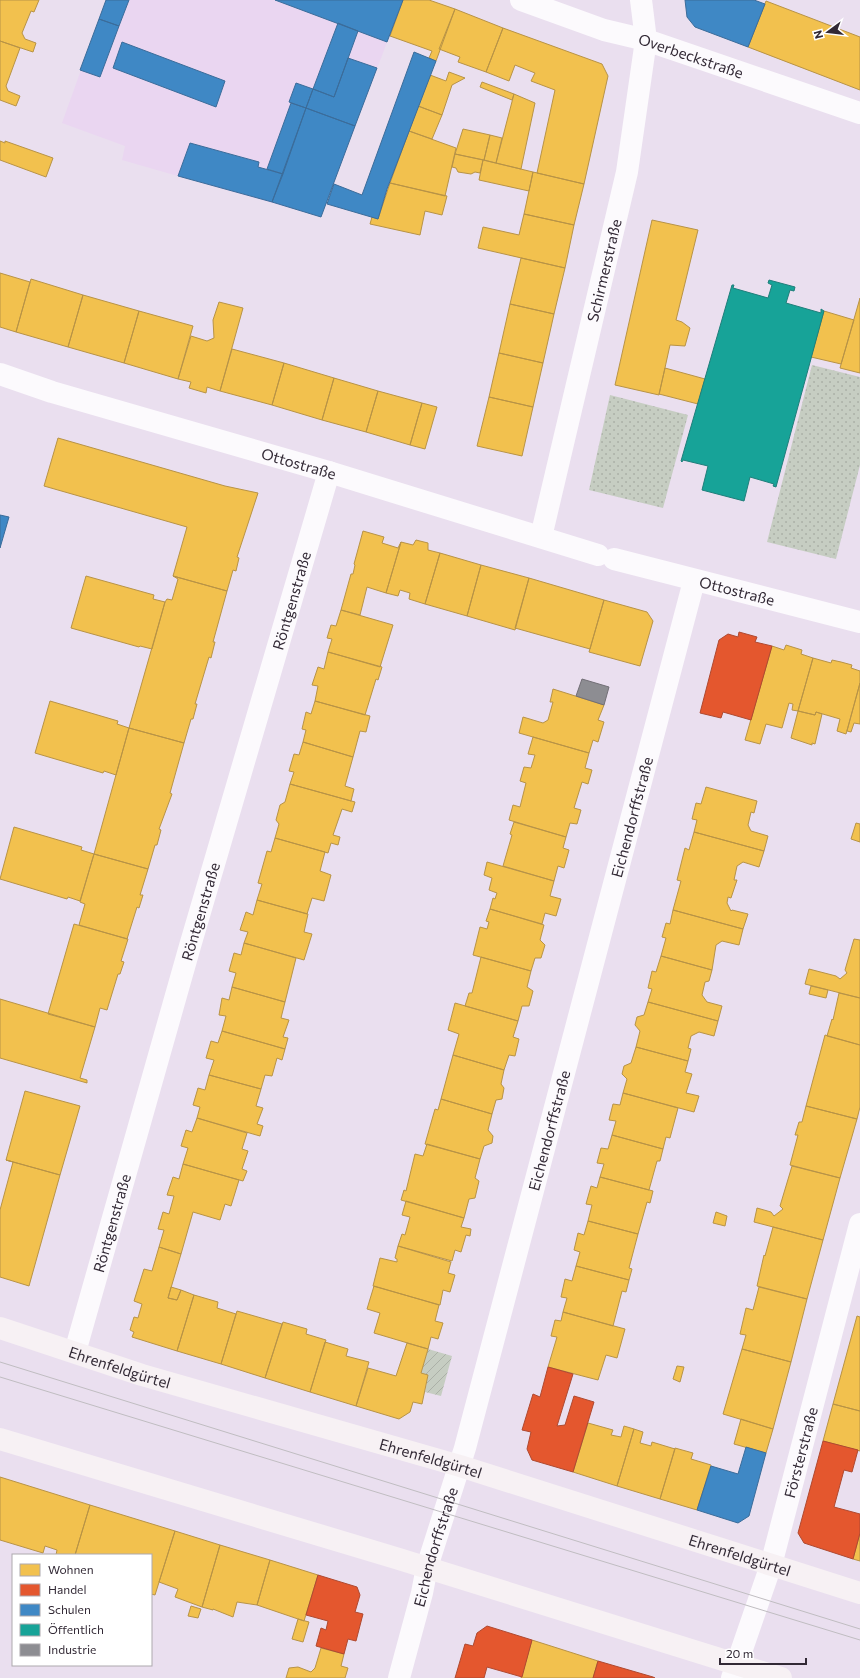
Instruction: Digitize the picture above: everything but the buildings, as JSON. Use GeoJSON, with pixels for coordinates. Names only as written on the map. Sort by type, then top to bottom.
{"type":"FeatureCollection","features":[{"type":"Feature","properties":{"kind":"main road","name":"Ehrenfeldgürtel"},"geometry":{"type":"LineString","coordinates":[[0,1328],[142,1375],[460,1466],[860,1593]]}},
{"type":"Feature","properties":{"kind":"main road"},"geometry":{"type":"LineString","coordinates":[[0,1439],[426,1567],[735,1671],[781,1678]]}},
{"type":"Feature","properties":{"kind":"street","name":"Overbeckstraße"},"geometry":{"type":"LineString","coordinates":[[521,0],[604,30],[646,40],[860,113]]}},
{"type":"Feature","properties":{"kind":"street","name":"Schirmerstraße"},"geometry":{"type":"LineString","coordinates":[[541,537],[627,172],[646,40],[641,0]]}},
{"type":"Feature","properties":{"kind":"street","name":"Ottostraße"},"geometry":{"type":"LineString","coordinates":[[0,374],[52,392],[329,472],[606,557],[694,581],[860,622]]}},
{"type":"Feature","properties":{"kind":"street","name":"Röntgenstraße"},"geometry":{"type":"LineString","coordinates":[[75,1352],[190,946],[329,472]]}},
{"type":"Feature","properties":{"kind":"street","name":"Eichendorffstraße"},"geometry":{"type":"LineString","coordinates":[[399,1678],[422,1593],[426,1567],[460,1466],[694,581]]}},
{"type":"Feature","properties":{"kind":"street","name":"Försterstraße"},"geometry":{"type":"LineString","coordinates":[[735,1671],[771,1565],[860,1224]]}},
{"type":"Feature","properties":{"kind":"shaded area"},"geometry":{"type":"Polygon","coordinates":[[[106,0],[403,0],[321,217],[122,160],[125,146],[62,123],[106,0]]]}},
{"type":"Feature","properties":{"kind":"shaded area"},"geometry":{"type":"Polygon","coordinates":[[[812,365],[860,377],[860,465],[836,559],[767,542],[812,365]]]}},
{"type":"Feature","properties":{"kind":"shaded area"},"geometry":{"type":"Polygon","coordinates":[[[610,395],[688,415],[663,508],[589,490],[610,395]]]}},
{"type":"Feature","properties":{"kind":"shaded area"},"geometry":{"type":"Polygon","coordinates":[[[428,1349],[452,1356],[441,1396],[425,1392],[428,1375],[421,1373],[428,1349]]]}},
{"type":"Feature","properties":{"kind":"tram line"},"geometry":{"type":"LineString","coordinates":[[0,1362],[860,1629]]}},
{"type":"Feature","properties":{"kind":"tram line"},"geometry":{"type":"LineString","coordinates":[[0,1377],[860,1640]]}}]}
